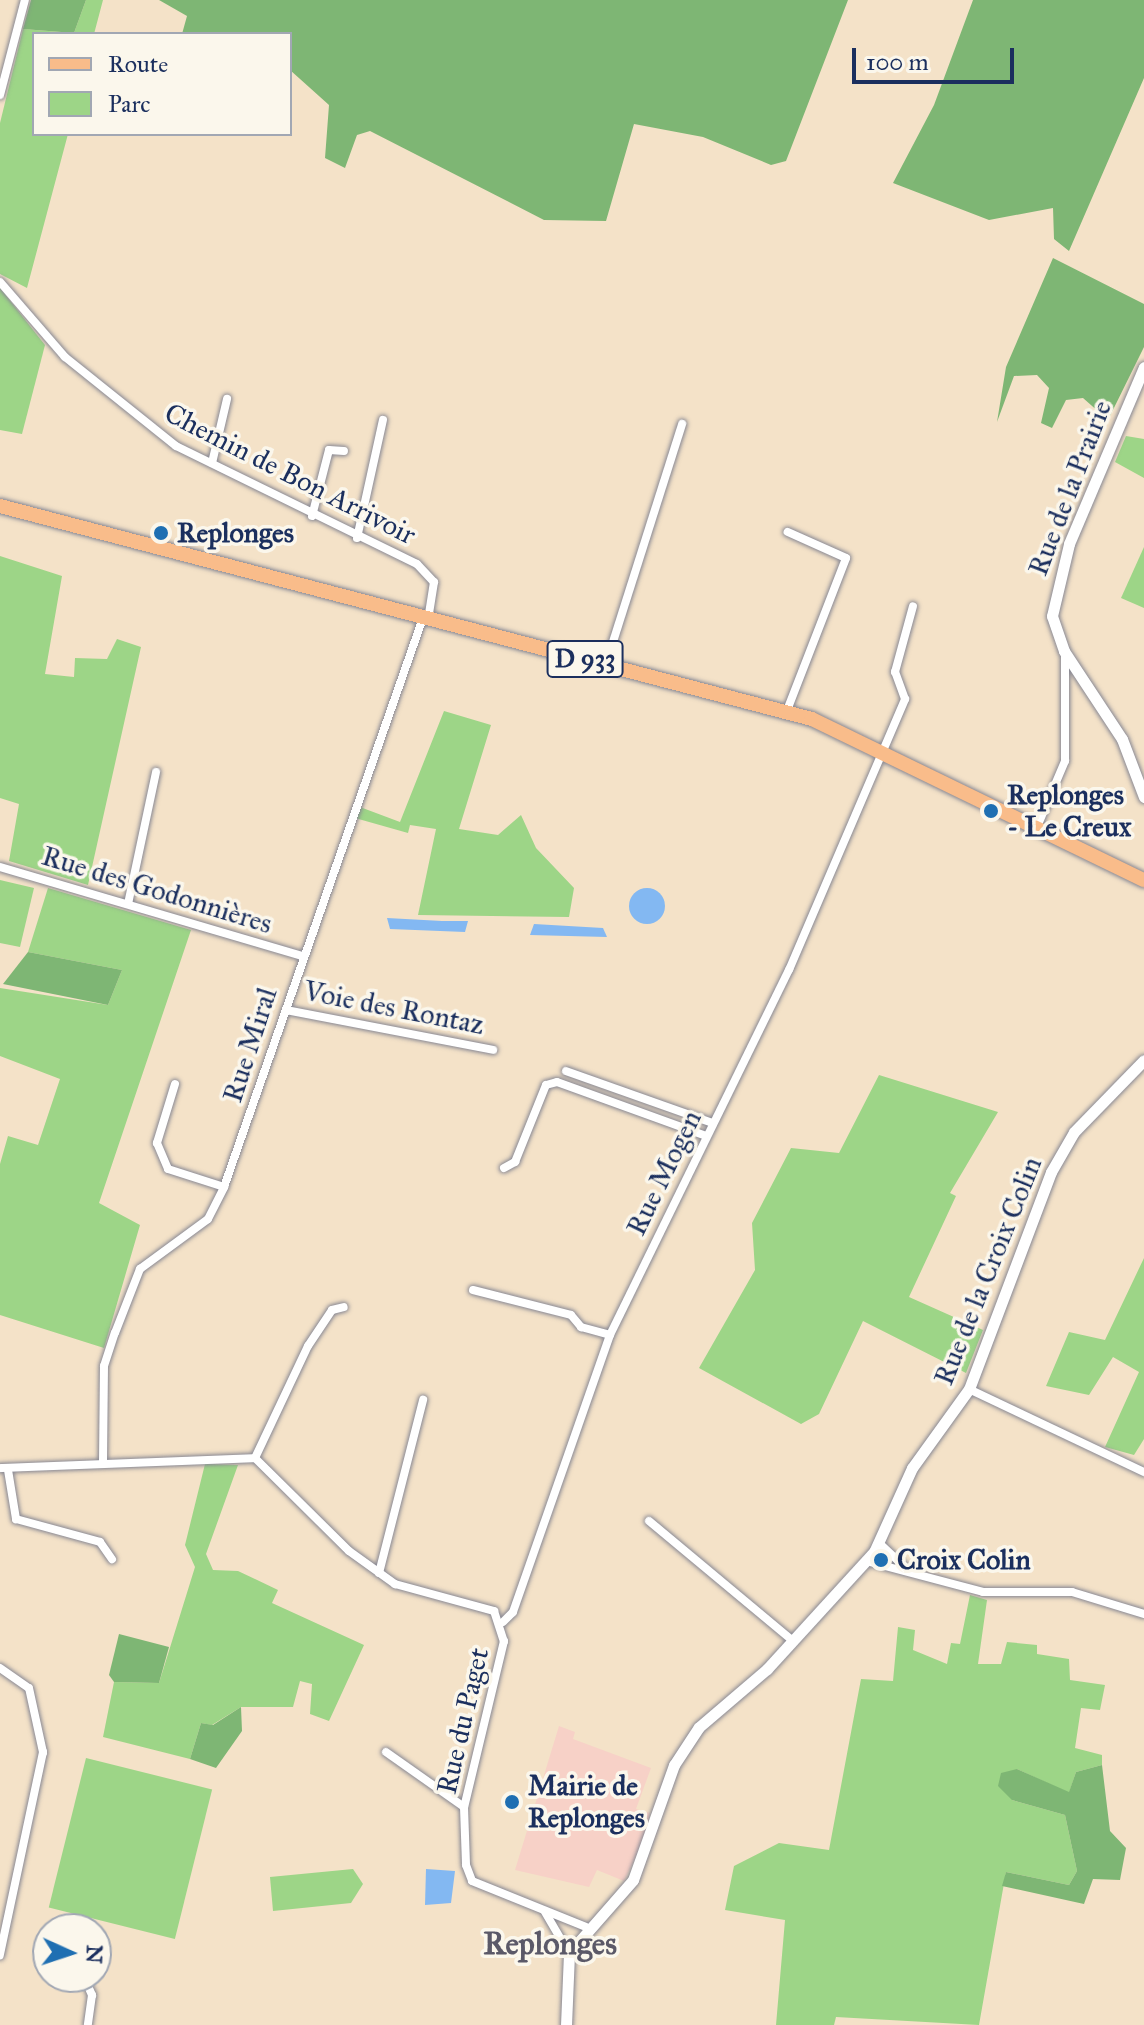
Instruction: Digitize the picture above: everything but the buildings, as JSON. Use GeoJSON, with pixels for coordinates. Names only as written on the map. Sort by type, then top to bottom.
{"type":"FeatureCollection","features":[{"type":"Feature","properties":{"kind":"main road","name":"D 933"},"geometry":{"type":"LineString","coordinates":[[0,506],[427,615],[786,713],[880,749],[1144,880]]}},
{"type":"Feature","properties":{"kind":"street"},"geometry":{"type":"LineString","coordinates":[[0,95],[25,0]]}},
{"type":"Feature","properties":{"kind":"street","name":"Chemin de Bon Arrivoir"},"geometry":{"type":"LineString","coordinates":[[0,282],[101,389],[176,446],[430,576],[427,615]]}},
{"type":"Feature","properties":{"kind":"street","name":"Rue de la Prairie"},"geometry":{"type":"LineString","coordinates":[[1144,367],[1058,578],[1052,616],[1064,651],[1122,739],[1144,797]]}},
{"type":"Feature","properties":{"kind":"street"},"geometry":{"type":"LineString","coordinates":[[212,463],[227,399]]}},
{"type":"Feature","properties":{"kind":"street"},"geometry":{"type":"LineString","coordinates":[[357,538],[383,420]]}},
{"type":"Feature","properties":{"kind":"street"},"geometry":{"type":"LineString","coordinates":[[606,664],[682,424]]}},
{"type":"Feature","properties":{"kind":"street"},"geometry":{"type":"LineString","coordinates":[[312,516],[329,450],[344,451]]}},
{"type":"Feature","properties":{"kind":"street"},"geometry":{"type":"LineString","coordinates":[[786,713],[846,558],[788,532]]}},
{"type":"Feature","properties":{"kind":"street","name":"Rue Mogen"},"geometry":{"type":"LineString","coordinates":[[503,1622],[513,1612],[610,1335],[789,970],[880,749],[905,699],[895,672],[913,606]]}},
{"type":"Feature","properties":{"kind":"street","name":"Rue Miral"},"geometry":{"type":"LineString","coordinates":[[103,1461],[104,1366],[140,1269],[200,1226],[224,1187],[302,956],[427,615]]}},
{"type":"Feature","properties":{"kind":"street"},"geometry":{"type":"LineString","coordinates":[[1037,827],[1065,761],[1069,692],[1064,651]]}},
{"type":"Feature","properties":{"kind":"street"},"geometry":{"type":"LineString","coordinates":[[1069,692],[1088,688]]}},
{"type":"Feature","properties":{"kind":"street"},"geometry":{"type":"LineString","coordinates":[[128,904],[156,772]]}},
{"type":"Feature","properties":{"kind":"street","name":"Rue des Godonnières"},"geometry":{"type":"LineString","coordinates":[[0,867],[302,956]]}},
{"type":"Feature","properties":{"kind":"street","name":"Voie des Rontaz"},"geometry":{"type":"LineString","coordinates":[[286,1010],[493,1050]]}},
{"type":"Feature","properties":{"kind":"street","name":"Rue de la Croix Colin"},"geometry":{"type":"LineString","coordinates":[[569,1953],[586,1927],[633,1880],[667,1780],[699,1727],[793,1641],[879,1543],[903,1484],[969,1389],[1051,1172],[1074,1132],[1144,1060]]}},
{"type":"Feature","properties":{"kind":"street"},"geometry":{"type":"LineString","coordinates":[[566,1071],[713,1123]]}},
{"type":"Feature","properties":{"kind":"street"},"geometry":{"type":"LineString","coordinates":[[504,1168],[515,1162],[546,1085],[557,1082],[706,1136]]}},
{"type":"Feature","properties":{"kind":"street"},"geometry":{"type":"LineString","coordinates":[[175,1084],[157,1143],[168,1169],[224,1187]]}},
{"type":"Feature","properties":{"kind":"street"},"geometry":{"type":"LineString","coordinates":[[473,1290],[571,1315],[581,1327],[610,1335]]}},
{"type":"Feature","properties":{"kind":"street"},"geometry":{"type":"LineString","coordinates":[[112,1559],[100,1542],[16,1519],[4,1469],[103,1461],[255,1458],[308,1346],[332,1310],[344,1307]]}},
{"type":"Feature","properties":{"kind":"street"},"geometry":{"type":"LineString","coordinates":[[969,1389],[1144,1472]]}},
{"type":"Feature","properties":{"kind":"street"},"geometry":{"type":"LineString","coordinates":[[379,1573],[423,1400]]}},
{"type":"Feature","properties":{"kind":"street","name":"Rue du Paget"},"geometry":{"type":"LineString","coordinates":[[255,1458],[379,1573],[470,1601],[503,1622],[464,1807],[472,1881],[586,1927]]}},
{"type":"Feature","properties":{"kind":"street"},"geometry":{"type":"LineString","coordinates":[[649,1521],[793,1641]]}},
{"type":"Feature","properties":{"kind":"street"},"geometry":{"type":"LineString","coordinates":[[879,1543],[905,1567]]}},
{"type":"Feature","properties":{"kind":"street"},"geometry":{"type":"LineString","coordinates":[[866,1561],[905,1567],[983,1592],[1072,1592],[1144,1614]]}},
{"type":"Feature","properties":{"kind":"street"},"geometry":{"type":"LineString","coordinates":[[0,1668],[29,1688],[43,1752],[0,1955]]}},
{"type":"Feature","properties":{"kind":"street"},"geometry":{"type":"LineString","coordinates":[[386,1752],[464,1807]]}},
{"type":"Feature","properties":{"kind":"street"},"geometry":{"type":"LineString","coordinates":[[544,1912],[569,1953],[566,2025]]}},
{"type":"Feature","properties":{"kind":"street"},"geometry":{"type":"LineString","coordinates":[[88,2025],[91,1993]]}},
{"type":"Feature","properties":{"kind":"shaded area"},"geometry":{"type":"Polygon","coordinates":[[[559,1726],[575,1732],[573,1739],[651,1768],[636,1809],[650,1813],[645,1838],[624,1881],[597,1870],[589,1887],[515,1870],[559,1726]]]}},
{"type":"Feature","properties":{"kind":"green space"},"geometry":{"type":"Polygon","coordinates":[[[31,0],[86,0],[74,32],[23,29],[31,0]]]}},
{"type":"Feature","properties":{"kind":"green space"},"geometry":{"type":"Polygon","coordinates":[[[86,0],[103,0],[95,32],[74,32],[86,0]]]}},
{"type":"Feature","properties":{"kind":"green space"},"geometry":{"type":"Polygon","coordinates":[[[159,0],[848,0],[786,161],[771,165],[703,137],[634,124],[606,221],[544,220],[370,131],[357,135],[345,168],[325,158],[329,105],[292,72],[292,32],[183,32],[187,16],[159,0]]]}},
{"type":"Feature","properties":{"kind":"green space"},"geometry":{"type":"Polygon","coordinates":[[[973,0],[1144,0],[1144,78],[1069,251],[1054,239],[1053,208],[989,220],[893,183],[934,105],[973,0]]]}},
{"type":"Feature","properties":{"kind":"green space"},"geometry":{"type":"Polygon","coordinates":[[[23,29],[61,32],[32,32],[32,136],[67,136],[27,288],[0,274],[0,123],[23,29]]]}},
{"type":"Feature","properties":{"kind":"green space"},"geometry":{"type":"Polygon","coordinates":[[[1053,258],[1144,304],[1144,347],[1108,420],[1083,398],[1066,400],[1052,428],[1041,423],[1049,388],[1037,375],[1014,376],[997,422],[1006,367],[1053,258]]]}},
{"type":"Feature","properties":{"kind":"green space"},"geometry":{"type":"Polygon","coordinates":[[[0,288],[45,345],[22,434],[0,430],[0,288]]]}},
{"type":"Feature","properties":{"kind":"green space"},"geometry":{"type":"Polygon","coordinates":[[[1126,436],[1144,439],[1144,478],[1115,462],[1126,436]]]}},
{"type":"Feature","properties":{"kind":"green space"},"geometry":{"type":"Polygon","coordinates":[[[1144,547],[1144,608],[1121,598],[1144,547]]]}},
{"type":"Feature","properties":{"kind":"green space"},"geometry":{"type":"Polygon","coordinates":[[[0,556],[62,576],[45,674],[74,677],[75,658],[107,659],[117,639],[141,647],[88,885],[9,861],[19,804],[0,798],[0,556]]]}},
{"type":"Feature","properties":{"kind":"green space"},"geometry":{"type":"Polygon","coordinates":[[[444,711],[491,725],[459,829],[498,835],[521,815],[536,848],[574,888],[569,917],[418,915],[436,829],[410,825],[408,833],[355,818],[360,807],[400,822],[444,711]]]}},
{"type":"Feature","properties":{"kind":"green space"},"geometry":{"type":"Polygon","coordinates":[[[0,880],[34,888],[20,947],[0,943],[0,880]]]}},
{"type":"Feature","properties":{"kind":"green space"},"geometry":{"type":"Polygon","coordinates":[[[48,888],[191,930],[99,1203],[140,1225],[104,1348],[0,1315],[0,1164],[8,1136],[38,1145],[60,1079],[0,1056],[0,988],[108,1005],[122,970],[28,952],[48,888]]]}},
{"type":"Feature","properties":{"kind":"green space"},"geometry":{"type":"Polygon","coordinates":[[[28,952],[122,970],[108,1005],[3,984],[28,952]]]}},
{"type":"Feature","properties":{"kind":"green space"},"geometry":{"type":"Polygon","coordinates":[[[879,1075],[998,1112],[950,1193],[956,1196],[909,1297],[983,1330],[966,1373],[863,1321],[819,1414],[801,1424],[699,1368],[755,1270],[752,1223],[791,1148],[839,1153],[879,1075]]]}},
{"type":"Feature","properties":{"kind":"green space"},"geometry":{"type":"Polygon","coordinates":[[[1144,1258],[1144,1439],[1134,1455],[1105,1447],[1139,1372],[1113,1357],[1089,1395],[1046,1386],[1069,1332],[1105,1340],[1144,1258]]]}},
{"type":"Feature","properties":{"kind":"green space"},"geometry":{"type":"Polygon","coordinates":[[[205,1464],[238,1465],[206,1554],[213,1570],[238,1571],[278,1590],[272,1603],[364,1645],[329,1721],[310,1714],[312,1684],[300,1681],[293,1707],[241,1707],[212,1725],[201,1723],[190,1759],[103,1737],[114,1682],[159,1683],[195,1567],[185,1545],[205,1464]]]}},
{"type":"Feature","properties":{"kind":"green space"},"geometry":{"type":"Polygon","coordinates":[[[970,1595],[987,1600],[978,1664],[1001,1664],[1007,1642],[1037,1645],[1037,1654],[1069,1659],[1070,1680],[1105,1685],[1100,1710],[1081,1708],[1075,1748],[1102,1755],[1102,1765],[1076,1772],[1069,1793],[1017,1769],[1012,1800],[1065,1815],[1077,1871],[1069,1885],[1006,1872],[979,2025],[836,2017],[834,2025],[776,2025],[785,1920],[725,1910],[734,1866],[779,1843],[829,1850],[861,1679],[893,1681],[898,1627],[915,1630],[913,1650],[947,1664],[951,1643],[960,1644],[970,1595]]]}},
{"type":"Feature","properties":{"kind":"green space"},"geometry":{"type":"Polygon","coordinates":[[[119,1634],[169,1647],[159,1683],[114,1682],[109,1675],[119,1634]]]}},
{"type":"Feature","properties":{"kind":"green space"},"geometry":{"type":"Polygon","coordinates":[[[241,1707],[242,1731],[216,1768],[190,1759],[201,1723],[213,1725],[241,1707]]]}},
{"type":"Feature","properties":{"kind":"green space"},"geometry":{"type":"Polygon","coordinates":[[[86,1758],[212,1789],[175,1939],[112,1923],[112,1913],[71,1913],[49,1907],[86,1758]]]}},
{"type":"Feature","properties":{"kind":"green space"},"geometry":{"type":"Polygon","coordinates":[[[1102,1765],[1110,1831],[1126,1848],[1120,1880],[1093,1879],[1084,1904],[1002,1886],[1006,1872],[1069,1885],[1077,1871],[1065,1815],[1012,1800],[998,1786],[1001,1773],[1017,1769],[1069,1792],[1076,1772],[1102,1765]]]}},
{"type":"Feature","properties":{"kind":"green space"},"geometry":{"type":"Polygon","coordinates":[[[353,1869],[363,1884],[351,1903],[273,1911],[270,1877],[353,1869]]]}},
{"type":"Feature","properties":{"kind":"water"},"geometry":{"type":"Polygon","coordinates":[[[647,888],[659,894],[665,906],[659,918],[647,924],[635,918],[629,906],[635,894],[647,888]]]}},
{"type":"Feature","properties":{"kind":"water"},"geometry":{"type":"Polygon","coordinates":[[[387,918],[468,921],[465,932],[390,929],[387,918]]]}},
{"type":"Feature","properties":{"kind":"water"},"geometry":{"type":"Polygon","coordinates":[[[534,924],[603,928],[607,937],[530,935],[534,924]]]}},
{"type":"Feature","properties":{"kind":"water"},"geometry":{"type":"Polygon","coordinates":[[[426,1869],[455,1871],[451,1903],[425,1905],[426,1869]]]}},
{"type":"Feature","properties":{"kind":"place","name":"Replonges"},"geometry":{"type":"Point","coordinates":[161,533]}},
{"type":"Feature","properties":{"kind":"place","name":"Replonges - Le Creux"},"geometry":{"type":"Point","coordinates":[991,811]}},
{"type":"Feature","properties":{"kind":"place","name":"Croix Colin"},"geometry":{"type":"Point","coordinates":[881,1560]}},
{"type":"Feature","properties":{"kind":"place","name":"Mairie de Replonges"},"geometry":{"type":"Point","coordinates":[512,1802]}},
{"type":"Feature","properties":{"kind":"district","name":"Replonges"},"geometry":{"type":"Point","coordinates":[550,1944]}}]}
